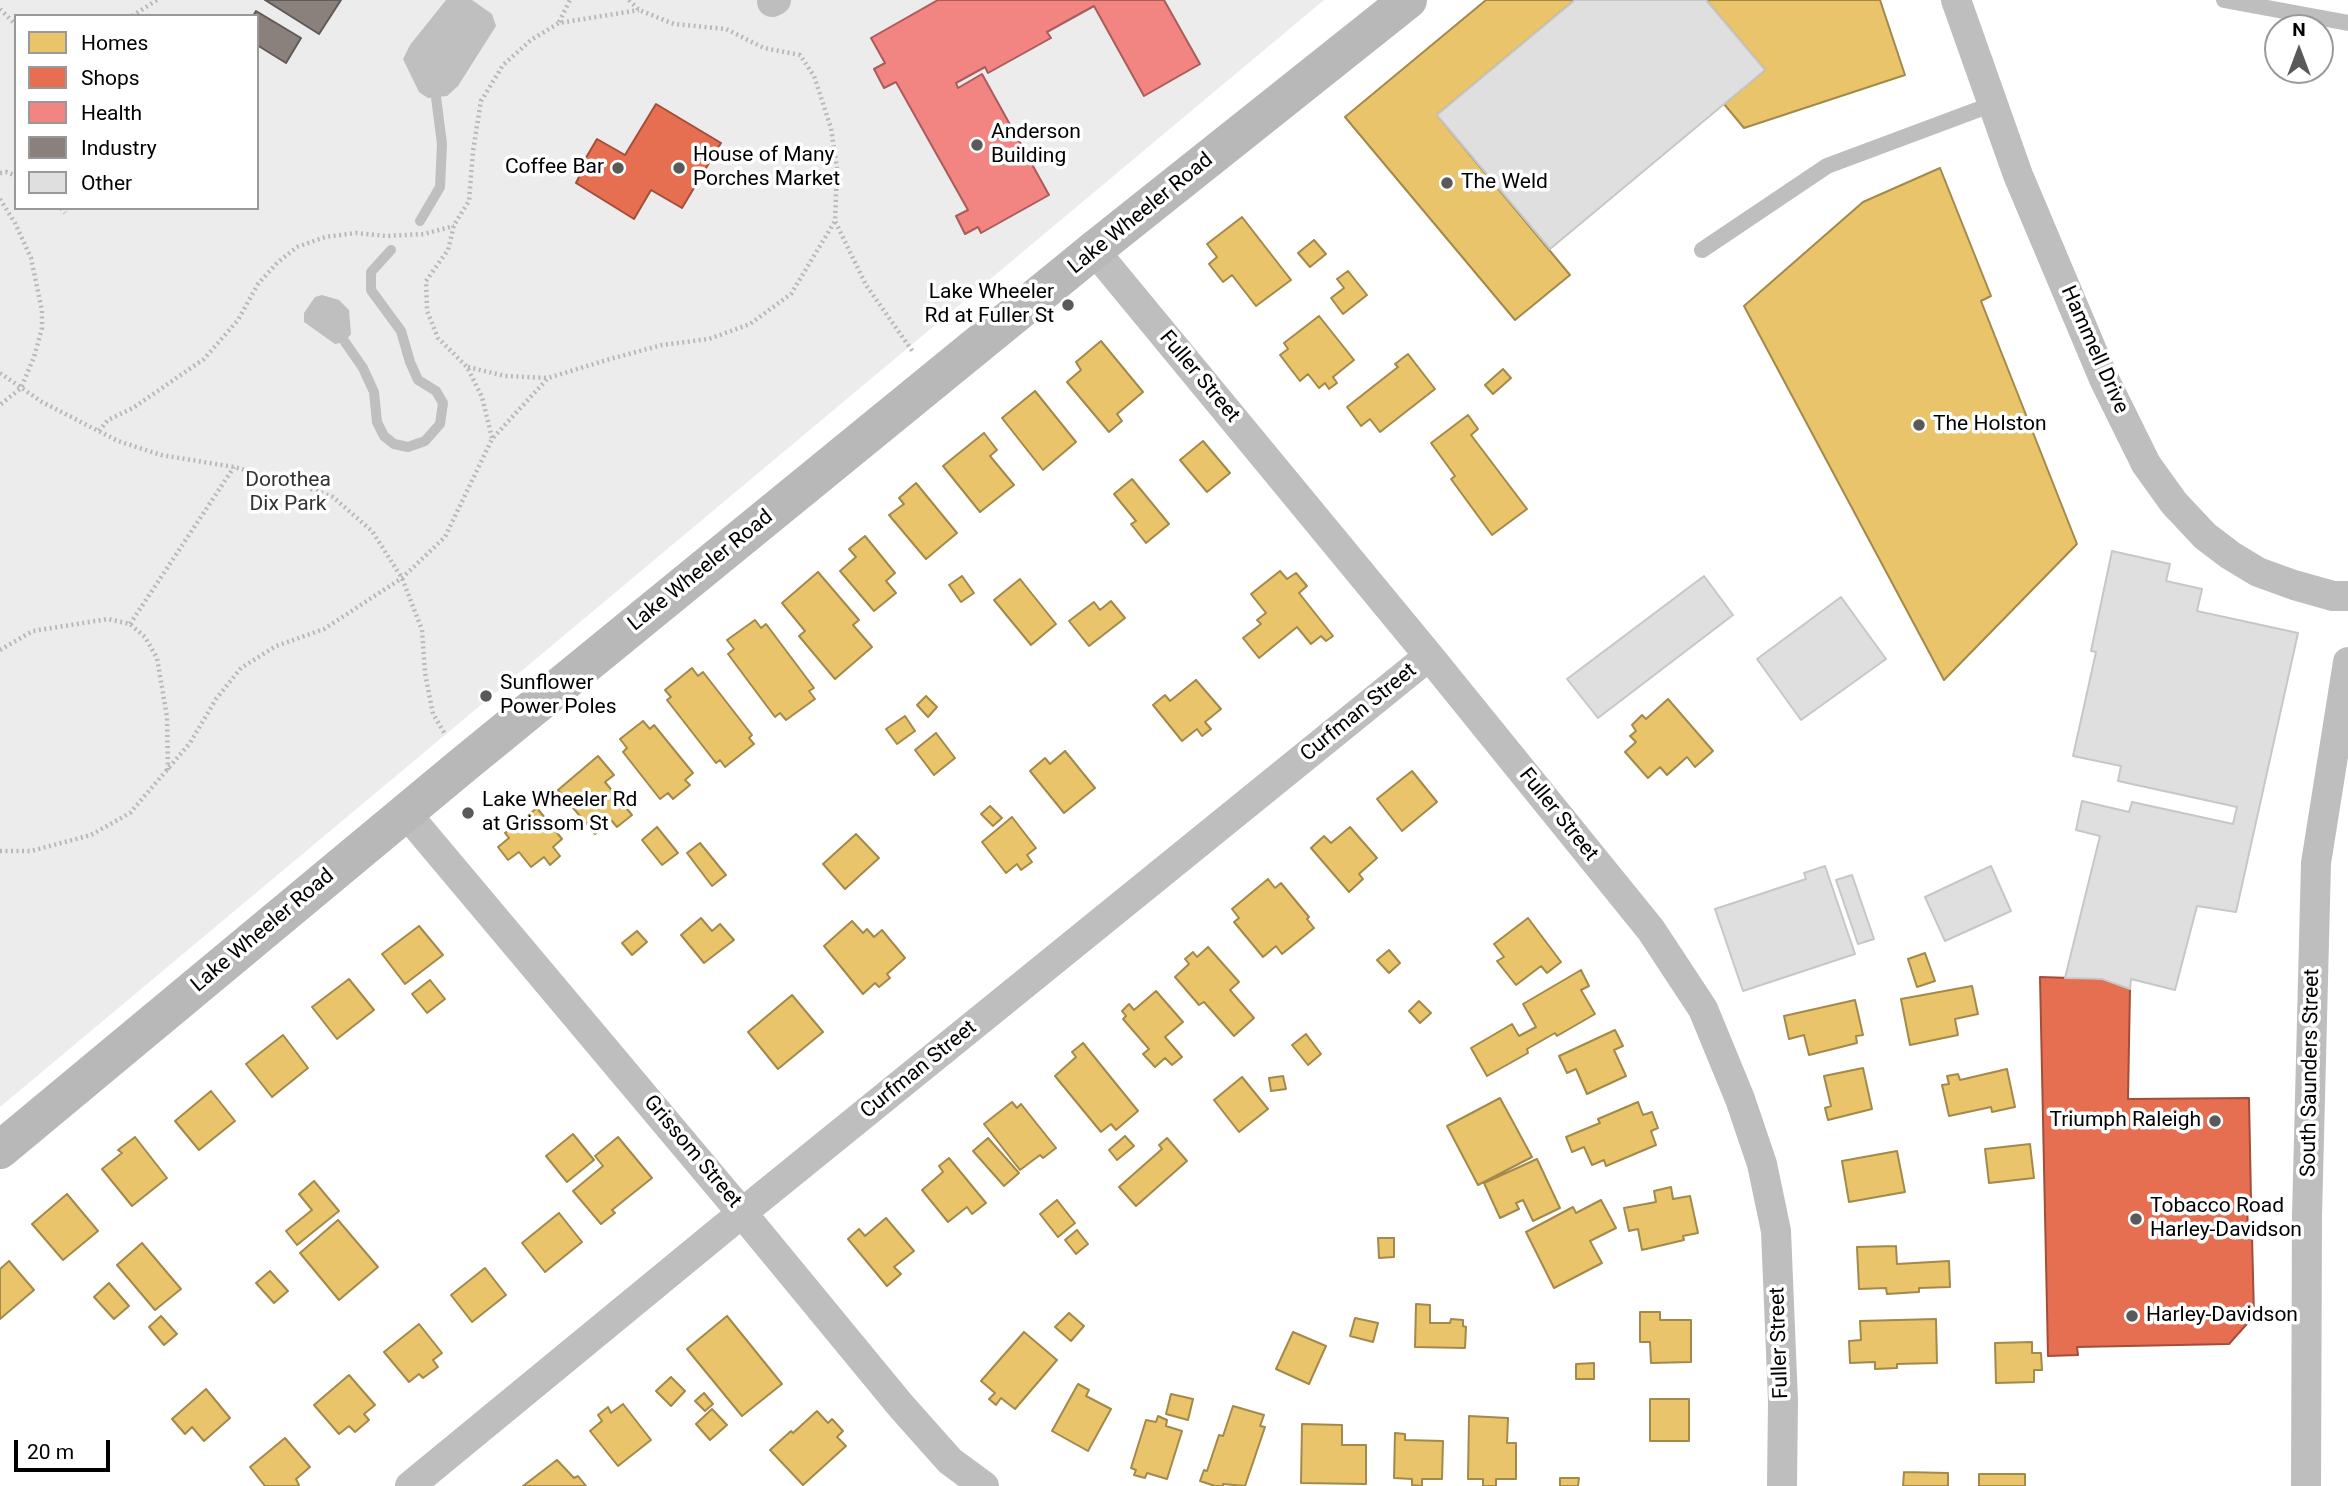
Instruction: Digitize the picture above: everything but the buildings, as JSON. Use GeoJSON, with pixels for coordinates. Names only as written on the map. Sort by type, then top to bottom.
{"type":"FeatureCollection","features":[{"type":"Feature","properties":{"kind":"main road","name":"Lake Wheeler Road"},"geometry":{"type":"LineString","coordinates":[[0,1150],[405,812],[1094,250],[1408,0]]}},
{"type":"Feature","properties":{"kind":"street","name":"Hammell Drive"},"geometry":{"type":"LineString","coordinates":[[1955,0],[2018,174],[2104,379],[2146,464],[2174,503],[2230,555],[2258,572],[2294,585],[2333,596],[2348,596]]}},
{"type":"Feature","properties":{"kind":"street","name":"Fuller Street"},"geometry":{"type":"LineString","coordinates":[[1094,250],[1651,930],[1703,1009],[1740,1099],[1762,1164],[1776,1231],[1783,1401],[1782,1486]]}},
{"type":"Feature","properties":{"kind":"street","name":"Curfman Street"},"geometry":{"type":"LineString","coordinates":[[410,1486],[1429,656]]}},
{"type":"Feature","properties":{"kind":"street","name":"South Saunders Street"},"geometry":{"type":"LineString","coordinates":[[2306,1486],[2307,1216],[2316,863],[2348,662]]}},
{"type":"Feature","properties":{"kind":"street","name":"Grissom Street"},"geometry":{"type":"LineString","coordinates":[[405,812],[901,1406],[950,1461],[984,1486]]}},
{"type":"Feature","properties":{"kind":"lane"},"geometry":{"type":"LineString","coordinates":[[2224,0],[2348,23]]}},
{"type":"Feature","properties":{"kind":"lane"},"geometry":{"type":"LineString","coordinates":[[1702,250],[1827,166],[1993,104]]}},
{"type":"Feature","properties":{"kind":"path"},"geometry":{"type":"LineString","coordinates":[[135,14],[157,0]]}},
{"type":"Feature","properties":{"kind":"path"},"geometry":{"type":"LineString","coordinates":[[559,23],[570,0]]}},
{"type":"Feature","properties":{"kind":"path"},"geometry":{"type":"LineString","coordinates":[[629,0],[639,10],[674,24],[726,29],[764,48],[800,55],[814,76],[831,128],[837,169],[835,221],[866,285],[935,381]]}},
{"type":"Feature","properties":{"kind":"path"},"geometry":{"type":"LineString","coordinates":[[0,9],[14,23]]}},
{"type":"Feature","properties":{"kind":"path"},"geometry":{"type":"LineString","coordinates":[[492,439],[482,397],[467,367],[438,338],[427,311],[426,281],[448,250],[454,226],[469,201],[481,101],[503,65],[531,40],[559,23],[639,10]]}},
{"type":"Feature","properties":{"kind":"path"},"geometry":{"type":"LineString","coordinates":[[0,199],[15,223],[31,258],[42,311],[42,328],[21,388],[0,405]]}},
{"type":"Feature","properties":{"kind":"path"},"geometry":{"type":"LineString","coordinates":[[467,367],[505,376],[548,379],[662,345],[709,339],[750,324],[791,294],[835,221]]}},
{"type":"Feature","properties":{"kind":"path"},"geometry":{"type":"LineString","coordinates":[[99,431],[108,420],[133,408],[204,359],[238,320],[258,284],[277,262],[297,247],[325,237],[356,233],[386,236],[424,234],[454,226]]}},
{"type":"Feature","properties":{"kind":"path"},"geometry":{"type":"LineString","coordinates":[[0,373],[42,402],[118,441],[161,455],[233,467],[333,496],[372,531],[402,578],[422,630],[425,673],[433,715],[463,765]]}},
{"type":"Feature","properties":{"kind":"path"},"geometry":{"type":"LineString","coordinates":[[0,851],[31,851],[91,835],[130,813],[190,743],[216,699],[241,668],[276,646],[324,629],[402,578],[445,537],[492,439],[548,379]]}},
{"type":"Feature","properties":{"kind":"path"},"geometry":{"type":"LineString","coordinates":[[130,624],[233,467]]}},
{"type":"Feature","properties":{"kind":"path"},"geometry":{"type":"LineString","coordinates":[[0,650],[33,631],[108,619],[130,624],[145,637],[157,657],[167,717],[168,771]]}},
{"type":"Feature","properties":{"kind":"green space","name":"Dorothea Dix Park"},"geometry":{"type":"Polygon","coordinates":[[[0,0],[1324,0],[0,1107],[0,0]]]}},
{"type":"Feature","properties":{"kind":"shaded area"},"geometry":{"type":"Polygon","coordinates":[[[446,0],[472,0],[492,14],[496,26],[458,86],[447,96],[428,98],[419,92],[403,59],[410,45],[446,0]]]}},
{"type":"Feature","properties":{"kind":"shaded area"},"geometry":{"type":"Polygon","coordinates":[[[322,295],[339,300],[349,310],[351,334],[345,342],[335,344],[304,322],[304,313],[315,297],[322,295]]]}},
{"type":"Feature","properties":{"kind":"waterway"},"geometry":{"type":"LineString","coordinates":[[420,221],[440,187],[442,144],[436,97]]}},
{"type":"Feature","properties":{"kind":"waterway"},"geometry":{"type":"LineString","coordinates":[[345,342],[363,368],[374,392],[377,422],[384,436],[394,444],[408,447],[425,441],[440,424],[443,403],[436,391],[418,380],[401,331],[371,290],[371,272],[391,250]]}},
{"type":"Feature","properties":{"kind":"place","name":"Anderson Building"},"geometry":{"type":"Point","coordinates":[977,145]}},
{"type":"Feature","properties":{"kind":"place","name":"Coffee Bar"},"geometry":{"type":"Point","coordinates":[618,168]}},
{"type":"Feature","properties":{"kind":"place","name":"House of Many Porches Market"},"geometry":{"type":"Point","coordinates":[679,168]}},
{"type":"Feature","properties":{"kind":"place","name":"The Weld"},"geometry":{"type":"Point","coordinates":[1447,183]}},
{"type":"Feature","properties":{"kind":"place","name":"Lake Wheeler Rd at Fuller St"},"geometry":{"type":"Point","coordinates":[1068,305]}},
{"type":"Feature","properties":{"kind":"place","name":"The Holston"},"geometry":{"type":"Point","coordinates":[1919,425]}},
{"type":"Feature","properties":{"kind":"place","name":"Sunflower Power Poles"},"geometry":{"type":"Point","coordinates":[486,696]}},
{"type":"Feature","properties":{"kind":"place","name":"Lake Wheeler Rd at Grissom St"},"geometry":{"type":"Point","coordinates":[468,813]}},
{"type":"Feature","properties":{"kind":"place","name":"Triumph Raleigh"},"geometry":{"type":"Point","coordinates":[2215,1121]}},
{"type":"Feature","properties":{"kind":"place","name":"Tobacco Road Harley-Davidson"},"geometry":{"type":"Point","coordinates":[2136,1219]}},
{"type":"Feature","properties":{"kind":"place","name":"Harley-Davidson"},"geometry":{"type":"Point","coordinates":[2132,1316]}}]}
